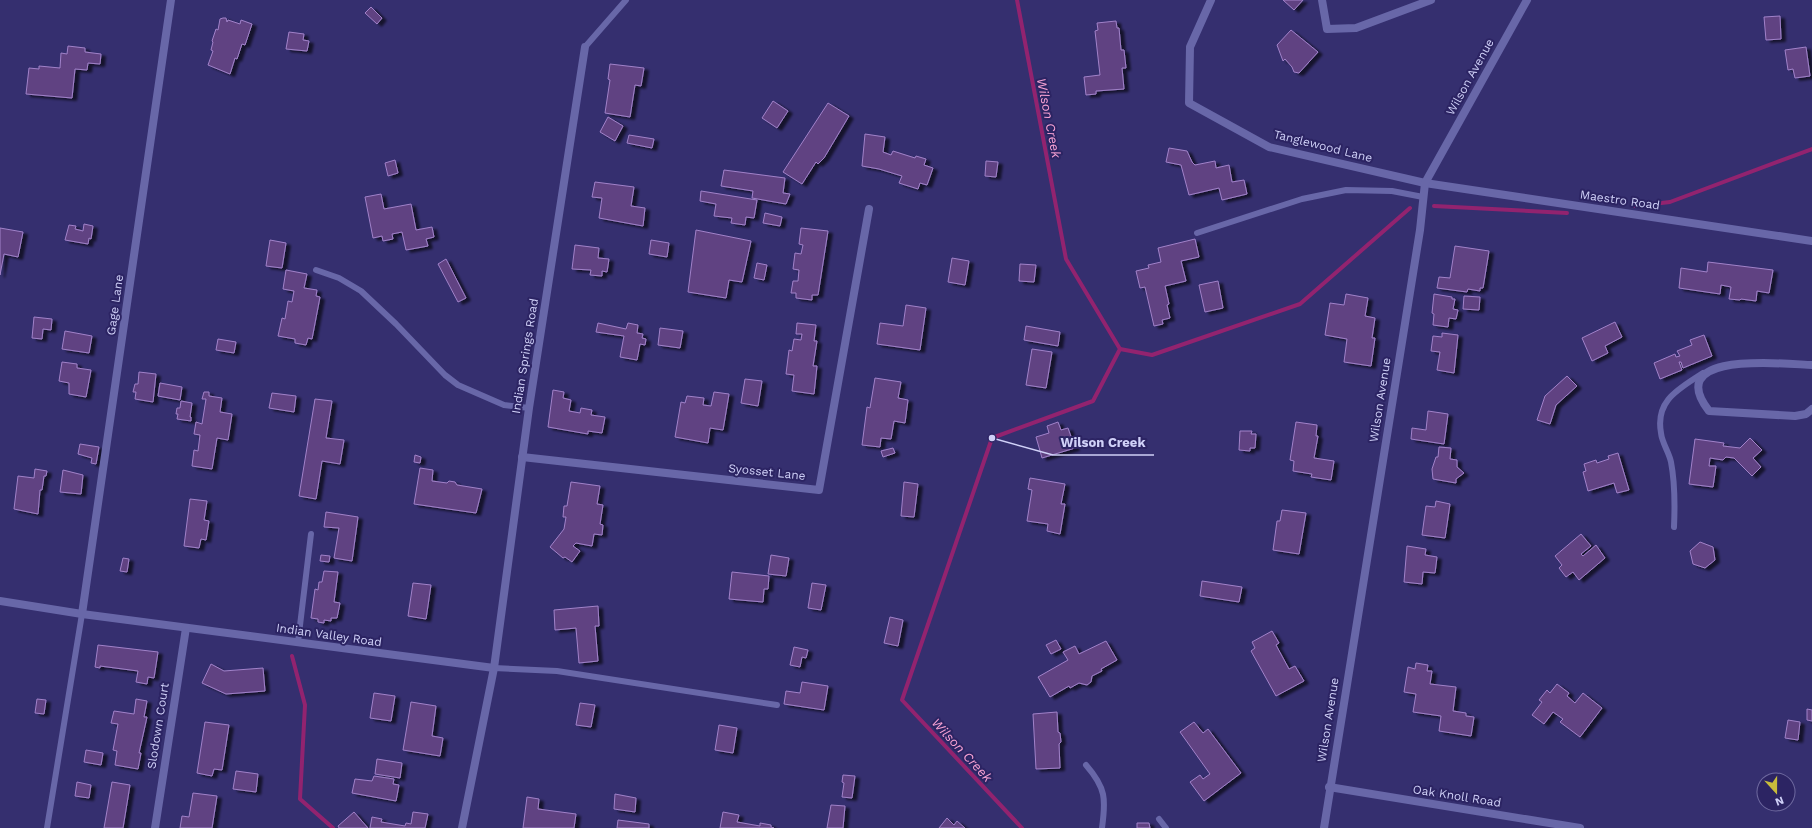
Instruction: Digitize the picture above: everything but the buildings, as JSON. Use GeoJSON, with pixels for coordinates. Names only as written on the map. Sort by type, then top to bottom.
{"type":"FeatureCollection","features":[{"type":"Feature","properties":{"kind":"street","name":"Gage Lane"},"geometry":{"type":"LineString","coordinates":[[82,614],[171,0]]}},
{"type":"Feature","properties":{"kind":"street","name":"Tanglewood Lane"},"geometry":{"type":"LineString","coordinates":[[1211,0],[1190,47],[1188,103],[1269,147],[1425,183]]}},
{"type":"Feature","properties":{"kind":"street"},"geometry":{"type":"LineString","coordinates":[[1322,0],[1327,28],[1356,28],[1431,0]]}},
{"type":"Feature","properties":{"kind":"street","name":"Wilson Avenue"},"geometry":{"type":"LineString","coordinates":[[1324,828],[1329,787],[1419,238],[1425,183],[1527,0]]}},
{"type":"Feature","properties":{"kind":"street","name":"Indian Springs Road"},"geometry":{"type":"LineString","coordinates":[[494,668],[529,408],[585,47]]}},
{"type":"Feature","properties":{"kind":"street","name":"Maestro Road"},"geometry":{"type":"LineString","coordinates":[[1425,183],[1812,240]]}},
{"type":"Feature","properties":{"kind":"street","name":"Syosset Lane"},"geometry":{"type":"LineString","coordinates":[[522,457],[819,490],[869,209]]}},
{"type":"Feature","properties":{"kind":"street"},"geometry":{"type":"LineString","coordinates":[[1812,365],[1738,363],[1722,366],[1706,372],[1699,383],[1701,400],[1710,411],[1795,416],[1806,414],[1812,409]]}},
{"type":"Feature","properties":{"kind":"street","name":"Indian Valley Road"},"geometry":{"type":"LineString","coordinates":[[0,601],[82,614],[494,668]]}},
{"type":"Feature","properties":{"kind":"street","name":"Slodown Court"},"geometry":{"type":"LineString","coordinates":[[155,828],[186,628]]}},
{"type":"Feature","properties":{"kind":"street"},"geometry":{"type":"LineString","coordinates":[[462,828],[494,668]]}},
{"type":"Feature","properties":{"kind":"street","name":"Oak Knoll Road"},"geometry":{"type":"LineString","coordinates":[[1329,787],[1580,828]]}},
{"type":"Feature","properties":{"kind":"lane"},"geometry":{"type":"LineString","coordinates":[[585,47],[626,0]]}},
{"type":"Feature","properties":{"kind":"lane"},"geometry":{"type":"LineString","coordinates":[[1197,233],[1302,200],[1346,190],[1392,191],[1423,197]]}},
{"type":"Feature","properties":{"kind":"lane"},"geometry":{"type":"LineString","coordinates":[[316,270],[339,278],[361,291],[396,324],[445,375],[458,385],[504,405],[529,408]]}},
{"type":"Feature","properties":{"kind":"lane"},"geometry":{"type":"LineString","coordinates":[[1674,526],[1675,500],[1671,461],[1661,434],[1660,416],[1665,402],[1681,388],[1706,372]]}},
{"type":"Feature","properties":{"kind":"lane"},"geometry":{"type":"LineString","coordinates":[[298,642],[310,534]]}},
{"type":"Feature","properties":{"kind":"lane"},"geometry":{"type":"LineString","coordinates":[[47,828],[82,614]]}},
{"type":"Feature","properties":{"kind":"lane"},"geometry":{"type":"LineString","coordinates":[[494,668],[557,672],[777,705]]}},
{"type":"Feature","properties":{"kind":"lane"},"geometry":{"type":"LineString","coordinates":[[1086,765],[1101,784],[1105,808],[1102,828]]}},
{"type":"Feature","properties":{"kind":"lane"},"geometry":{"type":"LineString","coordinates":[[1159,819],[1166,828]]}},
{"type":"Feature","properties":{"kind":"waterway","name":"Wilson Creek"},"geometry":{"type":"LineString","coordinates":[[1017,0],[1066,259],[1120,349],[1093,401],[992,438],[902,700],[1022,828]]}},
{"type":"Feature","properties":{"kind":"waterway"},"geometry":{"type":"LineString","coordinates":[[1635,206],[1670,202],[1812,149]]}},
{"type":"Feature","properties":{"kind":"waterway"},"geometry":{"type":"LineString","coordinates":[[1434,206],[1567,213]]}},
{"type":"Feature","properties":{"kind":"waterway"},"geometry":{"type":"LineString","coordinates":[[1120,349],[1152,355],[1300,304],[1410,208]]}},
{"type":"Feature","properties":{"kind":"waterway"},"geometry":{"type":"LineString","coordinates":[[292,656],[305,705],[300,799],[333,828]]}},
{"type":"Feature","properties":{"kind":"place","name":"Wilson Creek"},"geometry":{"type":"Point","coordinates":[992,438]}}]}
